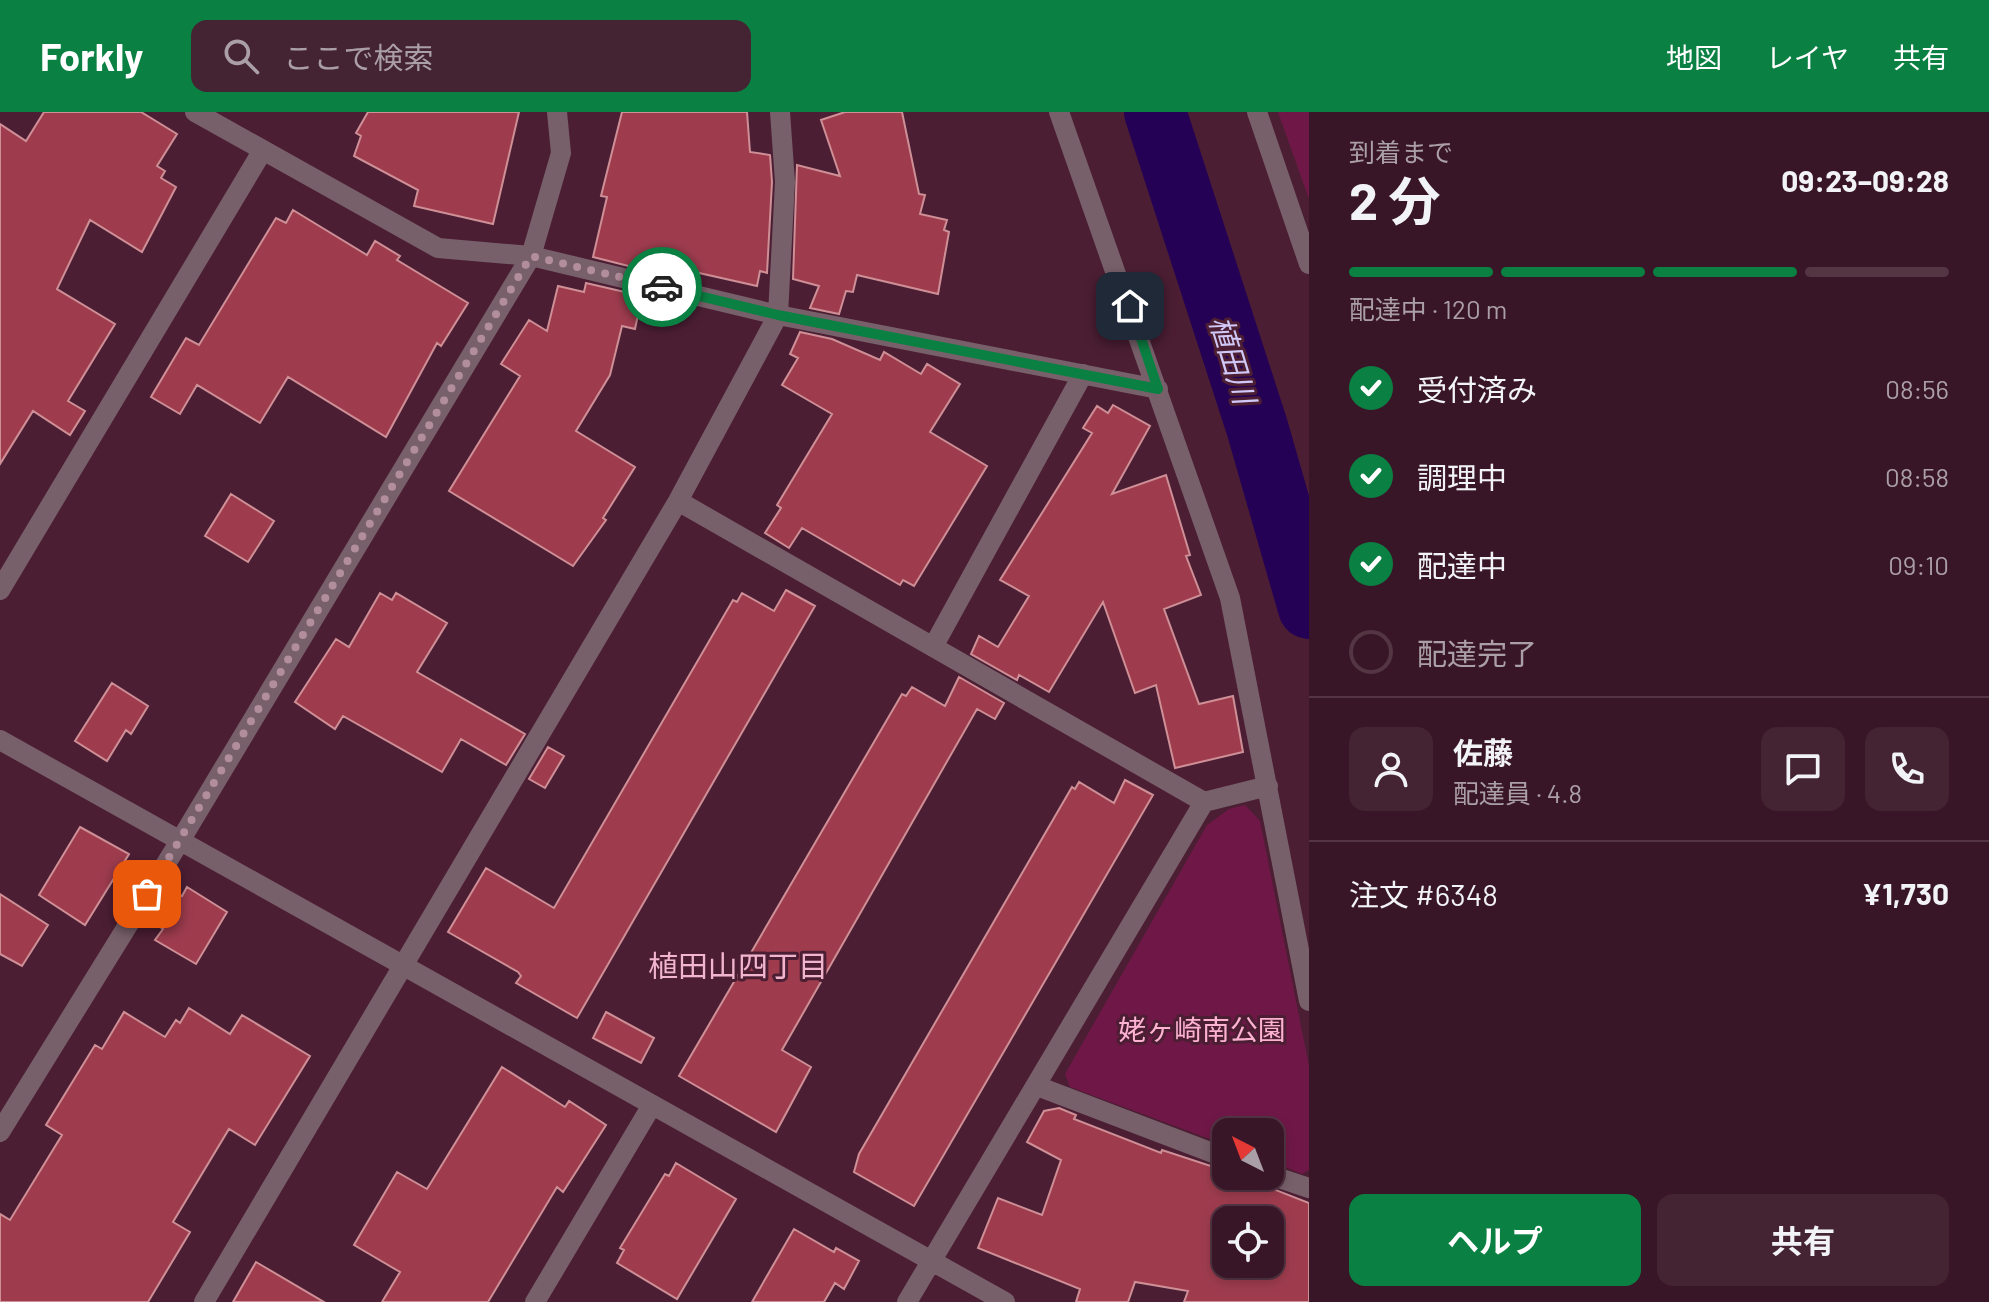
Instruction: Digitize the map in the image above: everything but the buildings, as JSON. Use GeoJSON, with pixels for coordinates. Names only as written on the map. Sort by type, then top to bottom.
{"type":"FeatureCollection","features":[{"type":"Feature","properties":{"kind":"street"},"geometry":{"type":"LineString","coordinates":[[195,112],[438,248],[531,256],[778,315],[1158,389]]}},
{"type":"Feature","properties":{"kind":"street"},"geometry":{"type":"LineString","coordinates":[[0,1132],[180,841],[531,256],[561,153],[557,112]]}},
{"type":"Feature","properties":{"kind":"street"},"geometry":{"type":"LineString","coordinates":[[204,1302],[678,501],[778,315],[785,182],[780,112]]}},
{"type":"Feature","properties":{"kind":"street"},"geometry":{"type":"LineString","coordinates":[[1059,112],[1230,598],[1309,1001]]}},
{"type":"Feature","properties":{"kind":"street"},"geometry":{"type":"LineString","coordinates":[[1257,112],[1309,264]]}},
{"type":"Feature","properties":{"kind":"street"},"geometry":{"type":"LineString","coordinates":[[0,590],[263,150]]}},
{"type":"Feature","properties":{"kind":"street"},"geometry":{"type":"LineString","coordinates":[[933,647],[1083,374]]}},
{"type":"Feature","properties":{"kind":"street"},"geometry":{"type":"LineString","coordinates":[[678,501],[1204,802],[1268,786]]}},
{"type":"Feature","properties":{"kind":"street"},"geometry":{"type":"LineString","coordinates":[[0,740],[1005,1302]]}},
{"type":"Feature","properties":{"kind":"street"},"geometry":{"type":"LineString","coordinates":[[907,1302],[1204,802]]}},
{"type":"Feature","properties":{"kind":"street"},"geometry":{"type":"LineString","coordinates":[[1037,1086],[1212,1153]]}},
{"type":"Feature","properties":{"kind":"street"},"geometry":{"type":"LineString","coordinates":[[535,1302],[652,1105]]}},
{"type":"Feature","properties":{"kind":"street"},"geometry":{"type":"LineString","coordinates":[[1284,1180],[1309,1188]]}},
{"type":"Feature","properties":{"kind":"green space"},"geometry":{"type":"Polygon","coordinates":[[[1278,112],[1309,112],[1309,199],[1278,112]]]}},
{"type":"Feature","properties":{"kind":"green space","name":"姥ヶ崎南公園"},"geometry":{"type":"Polygon","coordinates":[[[1245,805],[1260,821],[1309,1066],[1309,1170],[1302,1174],[1284,1167],[1284,1118],[1212,1118],[1212,1140],[1070,1087],[1065,1074],[1207,825],[1229,809],[1245,805]]]}},
{"type":"Feature","properties":{"kind":"waterway","name":"植田川"},"geometry":{"type":"LineString","coordinates":[[1155,112],[1257,427],[1309,608]]}},
{"type":"Feature","properties":{"kind":"way so far"},"geometry":{"type":"LineString","coordinates":[[147,894],[531,256],[662,287]]}},
{"type":"Feature","properties":{"kind":"district","name":"植田山四丁目"},"geometry":{"type":"Point","coordinates":[738,967]}},
{"type":"Feature","properties":{"kind":"route"},"geometry":{"type":"LineString","coordinates":[[662,287],[778,315],[1158,389],[1130,306]]}}]}
